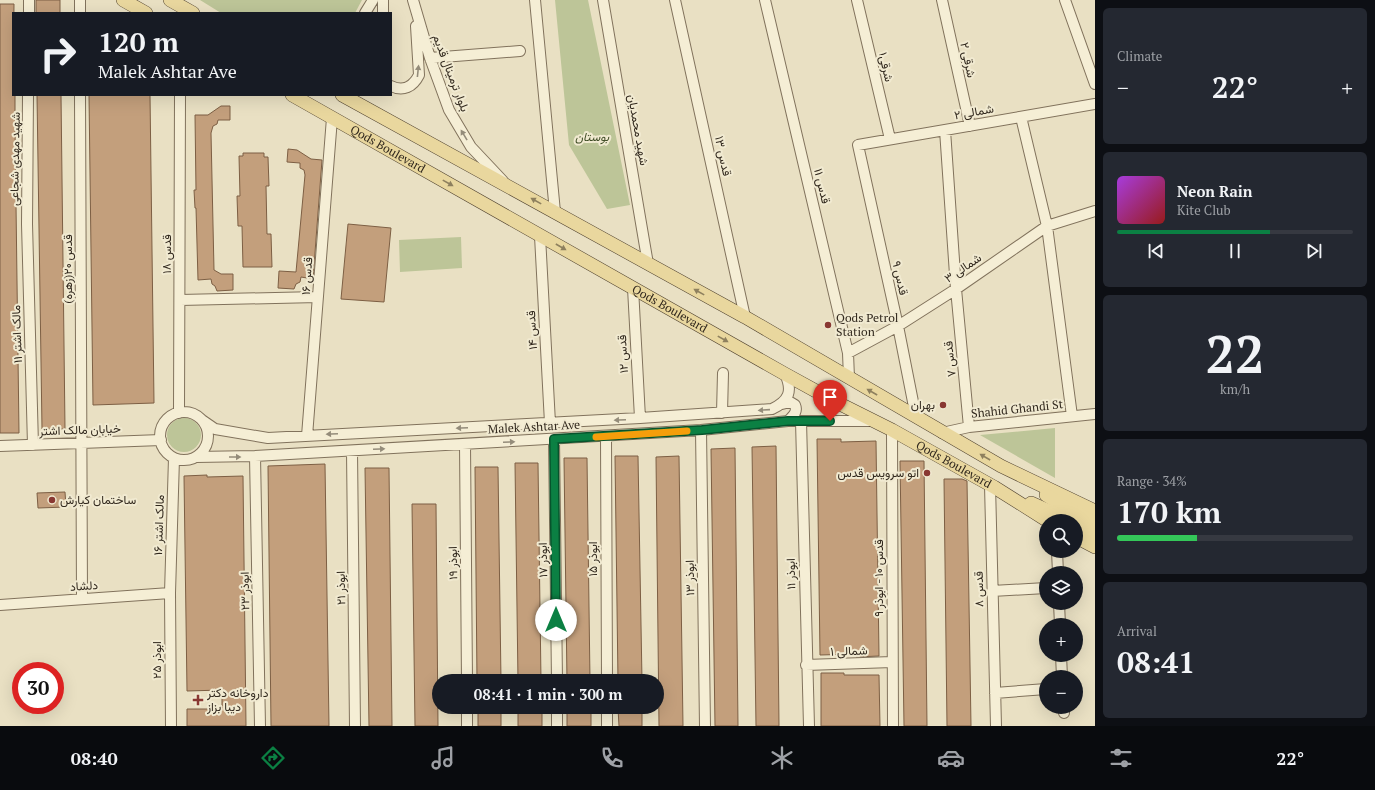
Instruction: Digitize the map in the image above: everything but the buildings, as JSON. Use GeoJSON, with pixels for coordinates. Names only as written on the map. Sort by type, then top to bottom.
{"type":"FeatureCollection","features":[{"type":"Feature","properties":{"kind":"main road"},"geometry":{"type":"LineString","coordinates":[[123,0],[144,12]]}},
{"type":"Feature","properties":{"kind":"main road"},"geometry":{"type":"LineString","coordinates":[[170,0],[191,12]]}},
{"type":"Feature","properties":{"kind":"main road","name":"Qods Boulevard"},"geometry":{"type":"LineString","coordinates":[[294,96],[785,374],[892,430],[992,486],[1039,515]]}},
{"type":"Feature","properties":{"kind":"main road","name":"Qods Boulevard"},"geometry":{"type":"LineString","coordinates":[[344,96],[508,185],[745,317],[1001,466],[1095,511]]}},
{"type":"Feature","properties":{"kind":"main road"},"geometry":{"type":"LineString","coordinates":[[1001,466],[1060,504],[1095,522]]}},
{"type":"Feature","properties":{"kind":"main road"},"geometry":{"type":"LineString","coordinates":[[992,486],[1059,514]]}},
{"type":"Feature","properties":{"kind":"main road"},"geometry":{"type":"LineString","coordinates":[[1083,528],[1095,534]]}},
{"type":"Feature","properties":{"kind":"main road"},"geometry":{"type":"LineString","coordinates":[[1083,541],[1095,547]]}},
{"type":"Feature","properties":{"kind":"street"},"geometry":{"type":"LineString","coordinates":[[29,0],[29,12]]}},
{"type":"Feature","properties":{"kind":"street"},"geometry":{"type":"LineString","coordinates":[[80,0],[80,12]]}},
{"type":"Feature","properties":{"kind":"street"},"geometry":{"type":"LineString","coordinates":[[366,12],[373,0]]}},
{"type":"Feature","properties":{"kind":"street"},"geometry":{"type":"LineString","coordinates":[[383,0],[383,12]]}},
{"type":"Feature","properties":{"kind":"street"},"geometry":{"type":"LineString","coordinates":[[535,0],[555,212]]}},
{"type":"Feature","properties":{"kind":"street","name":"شهید محمدیان"},"geometry":{"type":"LineString","coordinates":[[603,0],[648,264]]}},
{"type":"Feature","properties":{"kind":"street","name":"قدس ۱۳"},"geometry":{"type":"LineString","coordinates":[[675,0],[745,317]]}},
{"type":"Feature","properties":{"kind":"street","name":"قدس ۱۱"},"geometry":{"type":"LineString","coordinates":[[765,0],[848,353],[849,378]]}},
{"type":"Feature","properties":{"kind":"street","name":"شرقی۱"},"geometry":{"type":"LineString","coordinates":[[857,0],[890,139]]}},
{"type":"Feature","properties":{"kind":"street","name":"شرقی ۲"},"geometry":{"type":"LineString","coordinates":[[942,0],[970,126]]}},
{"type":"Feature","properties":{"kind":"street"},"geometry":{"type":"LineString","coordinates":[[1065,0],[1095,84]]}},
{"type":"Feature","properties":{"kind":"street"},"geometry":{"type":"LineString","coordinates":[[392,86],[403,89],[416,82],[419,75],[420,68],[413,1]]}},
{"type":"Feature","properties":{"kind":"street","name":"بلوار ترمینال قدیم"},"geometry":{"type":"LineString","coordinates":[[413,1],[430,58],[449,110],[471,147],[508,185]]}},
{"type":"Feature","properties":{"kind":"street"},"geometry":{"type":"LineString","coordinates":[[430,58],[520,51]]}},
{"type":"Feature","properties":{"kind":"street","name":"شهید مهدی شجاعی"},"geometry":{"type":"LineString","coordinates":[[27,224],[28,96]]}},
{"type":"Feature","properties":{"kind":"street","name":"قدس ۲۰(زهره)"},"geometry":{"type":"LineString","coordinates":[[80,96],[82,599]]}},
{"type":"Feature","properties":{"kind":"street","name":"قدس ۱۸"},"geometry":{"type":"LineString","coordinates":[[179,413],[180,96]]}},
{"type":"Feature","properties":{"kind":"street","name":"شمالی ۲"},"geometry":{"type":"LineString","coordinates":[[858,145],[1095,104]]}},
{"type":"Feature","properties":{"kind":"street"},"geometry":{"type":"LineString","coordinates":[[1021,117],[1046,226],[1072,416]]}},
{"type":"Feature","properties":{"kind":"street","name":"قدس ۱۶"},"geometry":{"type":"LineString","coordinates":[[307,436],[332,118]]}},
{"type":"Feature","properties":{"kind":"street","name":"قدس ۷"},"geometry":{"type":"LineString","coordinates":[[945,130],[956,289],[970,427]]}},
{"type":"Feature","properties":{"kind":"street","name":"قدس ۹"},"geometry":{"type":"LineString","coordinates":[[858,145],[898,326],[916,417]]}},
{"type":"Feature","properties":{"kind":"street","name":"شمالی ۳"},"geometry":{"type":"LineString","coordinates":[[848,353],[898,326],[956,289],[1046,226],[1095,211]]}},
{"type":"Feature","properties":{"kind":"street","name":"مالک اشتر ۱۱"},"geometry":{"type":"LineString","coordinates":[[27,224],[33,445]]}},
{"type":"Feature","properties":{"kind":"street","name":"قدس ۱۴"},"geometry":{"type":"LineString","coordinates":[[540,236],[550,423]]}},
{"type":"Feature","properties":{"kind":"street","name":"قدس ۱۲"},"geometry":{"type":"LineString","coordinates":[[633,288],[640,418]]}},
{"type":"Feature","properties":{"kind":"street"},"geometry":{"type":"LineString","coordinates":[[180,300],[318,297]]}},
{"type":"Feature","properties":{"kind":"street"},"geometry":{"type":"LineString","coordinates":[[722,412],[723,373]]}},
{"type":"Feature","properties":{"kind":"street"},"geometry":{"type":"LineString","coordinates":[[782,404],[788,395],[789,384],[785,374]]}},
{"type":"Feature","properties":{"kind":"street"},"geometry":{"type":"LineString","coordinates":[[782,404],[790,402],[797,408],[795,414],[788,421]]}},
{"type":"Feature","properties":{"kind":"street","name":"Malek Ashtar Ave"},"geometry":{"type":"LineString","coordinates":[[202,420],[215,429],[268,438],[640,418],[772,409],[782,404]]}},
{"type":"Feature","properties":{"kind":"street"},"geometry":{"type":"LineString","coordinates":[[179,413],[192,413],[202,420],[208,433],[208,440],[201,452],[196,457],[189,460],[182,460],[174,458],[168,454],[160,440],[163,426],[167,420],[173,415],[179,413]]}},
{"type":"Feature","properties":{"kind":"street","name":"Shahid Ghandi St"},"geometry":{"type":"LineString","coordinates":[[942,433],[970,427],[1095,414]]}},
{"type":"Feature","properties":{"kind":"street","name":"Malek Ashtar Ave"},"geometry":{"type":"LineString","coordinates":[[196,457],[255,456],[606,436],[702,430],[801,420],[873,421]]}},
{"type":"Feature","properties":{"kind":"street","name":"ابوذر ۱۱"},"geometry":{"type":"LineString","coordinates":[[801,420],[806,665],[809,726]]}},
{"type":"Feature","properties":{"kind":"street","name":"ابوذر ۱۳"},"geometry":{"type":"LineString","coordinates":[[702,430],[705,726]]}},
{"type":"Feature","properties":{"kind":"street","name":"قدس ۱۰ - ابوذر ۹"},"geometry":{"type":"LineString","coordinates":[[892,430],[893,726]]}},
{"type":"Feature","properties":{"kind":"street","name":"ابوذر ۱۵"},"geometry":{"type":"LineString","coordinates":[[606,436],[607,674]]}},
{"type":"Feature","properties":{"kind":"street","name":"ابوذر ۱۷"},"geometry":{"type":"LineString","coordinates":[[554,439],[557,674]]}},
{"type":"Feature","properties":{"kind":"street","name":"خیابان مالک اشتر"},"geometry":{"type":"LineString","coordinates":[[0,446],[160,440]]}},
{"type":"Feature","properties":{"kind":"street","name":"ابوذر ۱۹"},"geometry":{"type":"LineString","coordinates":[[464,444],[467,674]]}},
{"type":"Feature","properties":{"kind":"street","name":"ابوذر ۲۱"},"geometry":{"type":"LineString","coordinates":[[352,451],[355,726]]}},
{"type":"Feature","properties":{"kind":"street","name":"ابوذر ۲۳"},"geometry":{"type":"LineString","coordinates":[[255,456],[260,726]]}},
{"type":"Feature","properties":{"kind":"street","name":"مالک اشتر ۱۶"},"geometry":{"type":"LineString","coordinates":[[170,593],[174,458]]}},
{"type":"Feature","properties":{"kind":"street","name":"قدس ۸"},"geometry":{"type":"LineString","coordinates":[[992,486],[992,591],[996,726]]}},
{"type":"Feature","properties":{"kind":"street"},"geometry":{"type":"LineString","coordinates":[[992,591],[1039,588]]}},
{"type":"Feature","properties":{"kind":"street","name":"دلشاد"},"geometry":{"type":"LineString","coordinates":[[0,605],[170,593]]}},
{"type":"Feature","properties":{"kind":"street","name":"ابوذر ۲۵"},"geometry":{"type":"LineString","coordinates":[[170,593],[171,726]]}},
{"type":"Feature","properties":{"kind":"street","name":"شمالی ۱"},"geometry":{"type":"LineString","coordinates":[[806,665],[892,662]]}},
{"type":"Feature","properties":{"kind":"street"},"geometry":{"type":"LineString","coordinates":[[995,693],[1039,690]]}},
{"type":"Feature","properties":{"kind":"street"},"geometry":{"type":"LineString","coordinates":[[467,714],[467,726]]}},
{"type":"Feature","properties":{"kind":"street"},"geometry":{"type":"LineString","coordinates":[[557,714],[557,726]]}},
{"type":"Feature","properties":{"kind":"street"},"geometry":{"type":"LineString","coordinates":[[607,714],[607,726]]}},
{"type":"Feature","properties":{"kind":"green space"},"geometry":{"type":"Polygon","coordinates":[[[200,0],[362,0],[356,12],[219,12],[200,0]]]}},
{"type":"Feature","properties":{"kind":"green space","name":"بوستان"},"geometry":{"type":"Polygon","coordinates":[[[555,0],[588,0],[630,205],[607,209],[569,145],[555,0]]]}},
{"type":"Feature","properties":{"kind":"green space"},"geometry":{"type":"Polygon","coordinates":[[[461,237],[462,268],[400,272],[399,240],[461,237]]]}},
{"type":"Feature","properties":{"kind":"green space"},"geometry":{"type":"Polygon","coordinates":[[[184,418],[196,423],[201,435],[196,447],[184,452],[172,447],[167,435],[172,423],[184,418]]]}},
{"type":"Feature","properties":{"kind":"green space"},"geometry":{"type":"Polygon","coordinates":[[[1055,428],[1055,478],[980,435],[1055,428]]]}},
{"type":"Feature","properties":{"kind":"slow traffic"},"geometry":{"type":"LineString","coordinates":[[596,437],[687,431]]}},
{"type":"Feature","properties":{"kind":"place","name":"Qods Petrol Station"},"geometry":{"type":"Point","coordinates":[828,325]}},
{"type":"Feature","properties":{"kind":"place","name":"بهران"},"geometry":{"type":"Point","coordinates":[943,405]}},
{"type":"Feature","properties":{"kind":"place","name":"اتو سرویس قدس"},"geometry":{"type":"Point","coordinates":[927,473]}},
{"type":"Feature","properties":{"kind":"place","name":"ساختمان کیارش"},"geometry":{"type":"Point","coordinates":[52,500]}},
{"type":"Feature","properties":{"kind":"place","name":"داروخانه دکتر دیبا بزاز"},"geometry":{"type":"Point","coordinates":[198,700]}},
{"type":"Feature","properties":{"kind":"route"},"geometry":{"type":"LineString","coordinates":[[556,620],[554,439],[702,430],[801,420],[830,421]]}}]}
